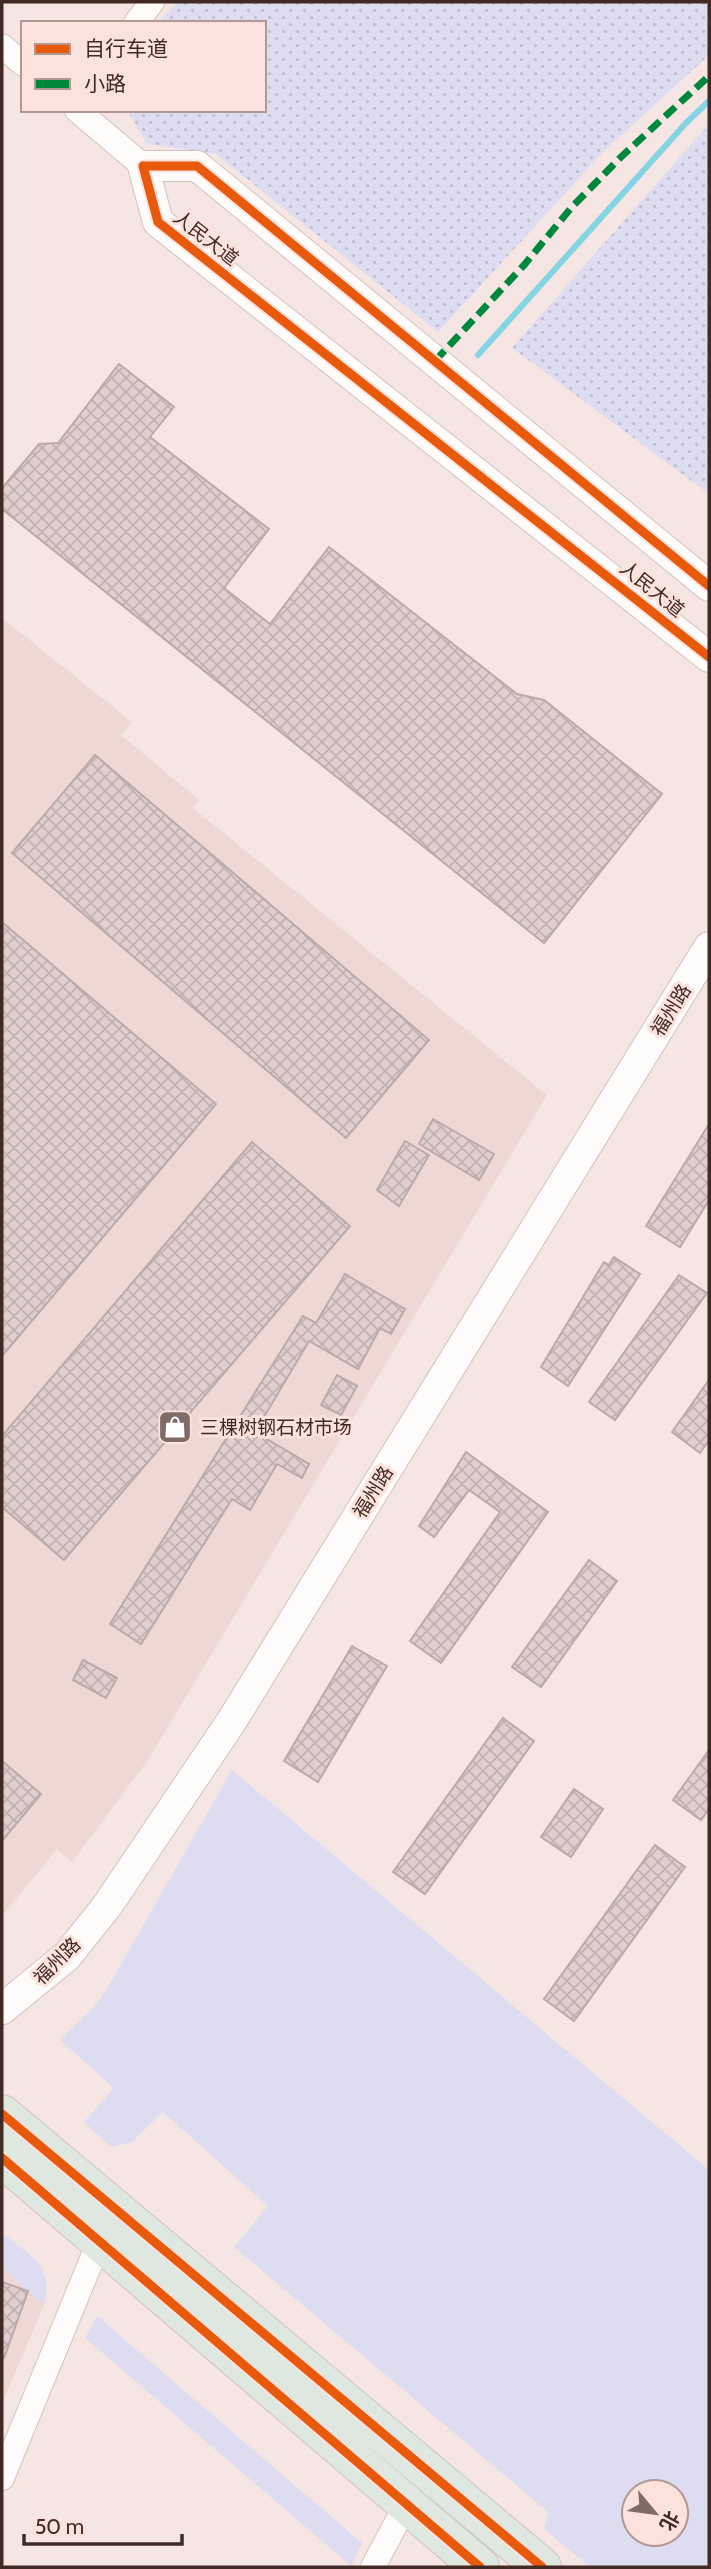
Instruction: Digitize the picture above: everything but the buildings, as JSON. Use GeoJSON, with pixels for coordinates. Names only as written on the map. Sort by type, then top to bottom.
{"type":"FeatureCollection","features":[{"type":"Feature","properties":{"kind":"highway"},"geometry":{"type":"LineString","coordinates":[[2,2114],[542,2567]]}},
{"type":"Feature","properties":{"kind":"highway"},"geometry":{"type":"LineString","coordinates":[[2,2158],[480,2567]]}},
{"type":"Feature","properties":{"kind":"street"},"geometry":{"type":"LineString","coordinates":[[138,21],[152,2]]}},
{"type":"Feature","properties":{"kind":"street"},"geometry":{"type":"LineString","coordinates":[[2,46],[21,62]]}},
{"type":"Feature","properties":{"kind":"street"},"geometry":{"type":"LineString","coordinates":[[79,112],[143,166]]}},
{"type":"Feature","properties":{"kind":"street"},"geometry":{"type":"LineString","coordinates":[[107,112],[143,166]]}},
{"type":"Feature","properties":{"kind":"street","name":"人民大道"},"geometry":{"type":"LineString","coordinates":[[709,586],[197,166],[143,166],[158,222],[709,657]]}},
{"type":"Feature","properties":{"kind":"street","name":"福州路"},"geometry":{"type":"LineString","coordinates":[[2,2009],[35,1984],[75,1946],[107,1906],[231,1722],[709,947]]}},
{"type":"Feature","properties":{"kind":"street"},"geometry":{"type":"LineString","coordinates":[[2,2478],[114,2208]]}},
{"type":"Feature","properties":{"kind":"street"},"geometry":{"type":"LineString","coordinates":[[373,2567],[406,2505]]}},
{"type":"Feature","properties":{"kind":"shaded area"},"geometry":{"type":"Polygon","coordinates":[[[177,2],[709,2],[709,55],[603,152],[438,332],[216,154],[147,144],[128,112],[266,112],[266,21],[160,21],[177,2]]]}},
{"type":"Feature","properties":{"kind":"shaded area"},"geometry":{"type":"Polygon","coordinates":[[[709,124],[709,494],[512,348],[709,124]]]}},
{"type":"Feature","properties":{"kind":"shaded area","name":"三棵树钢石材市场"},"geometry":{"type":"Polygon","coordinates":[[[2,618],[132,722],[121,735],[199,800],[193,808],[547,1095],[148,1760],[72,1862],[57,1849],[2,1916],[2,618]]]}},
{"type":"Feature","properties":{"kind":"shaded area"},"geometry":{"type":"Polygon","coordinates":[[[232,1770],[709,2170],[709,2567],[590,2567],[544,2529],[548,2512],[234,2247],[268,2206],[163,2112],[132,2142],[111,2147],[84,2122],[114,2088],[60,2040],[95,2006],[232,1770]]]}},
{"type":"Feature","properties":{"kind":"shaded area"},"geometry":{"type":"Polygon","coordinates":[[[2,2233],[30,2255],[43,2271],[47,2291],[44,2305],[2,2268],[2,2233]]]}},
{"type":"Feature","properties":{"kind":"shaded area"},"geometry":{"type":"Polygon","coordinates":[[[2,2268],[44,2305],[2,2404],[2,2268]]]}},
{"type":"Feature","properties":{"kind":"shaded area"},"geometry":{"type":"Polygon","coordinates":[[[97,2316],[362,2543],[351,2566],[85,2338],[97,2316]]]}},
{"type":"Feature","properties":{"kind":"waterway"},"geometry":{"type":"LineString","coordinates":[[478,355],[686,123],[709,101]]}},
{"type":"Feature","properties":{"kind":"marked path"},"geometry":{"type":"LineString","coordinates":[[435,361],[525,264],[571,208],[621,157],[709,76]]}},
{"type":"Feature","properties":{"kind":"cycle path"},"geometry":{"type":"LineString","coordinates":[[709,586],[197,166],[143,166],[158,222],[709,657]]}},
{"type":"Feature","properties":{"kind":"cycle path"},"geometry":{"type":"LineString","coordinates":[[2,2114],[542,2567]]}},
{"type":"Feature","properties":{"kind":"cycle path"},"geometry":{"type":"LineString","coordinates":[[2,2158],[480,2567]]}},
{"type":"Feature","properties":{"kind":"place","name":"三棵树钢石材市场"},"geometry":{"type":"Point","coordinates":[175,1427]}}]}
